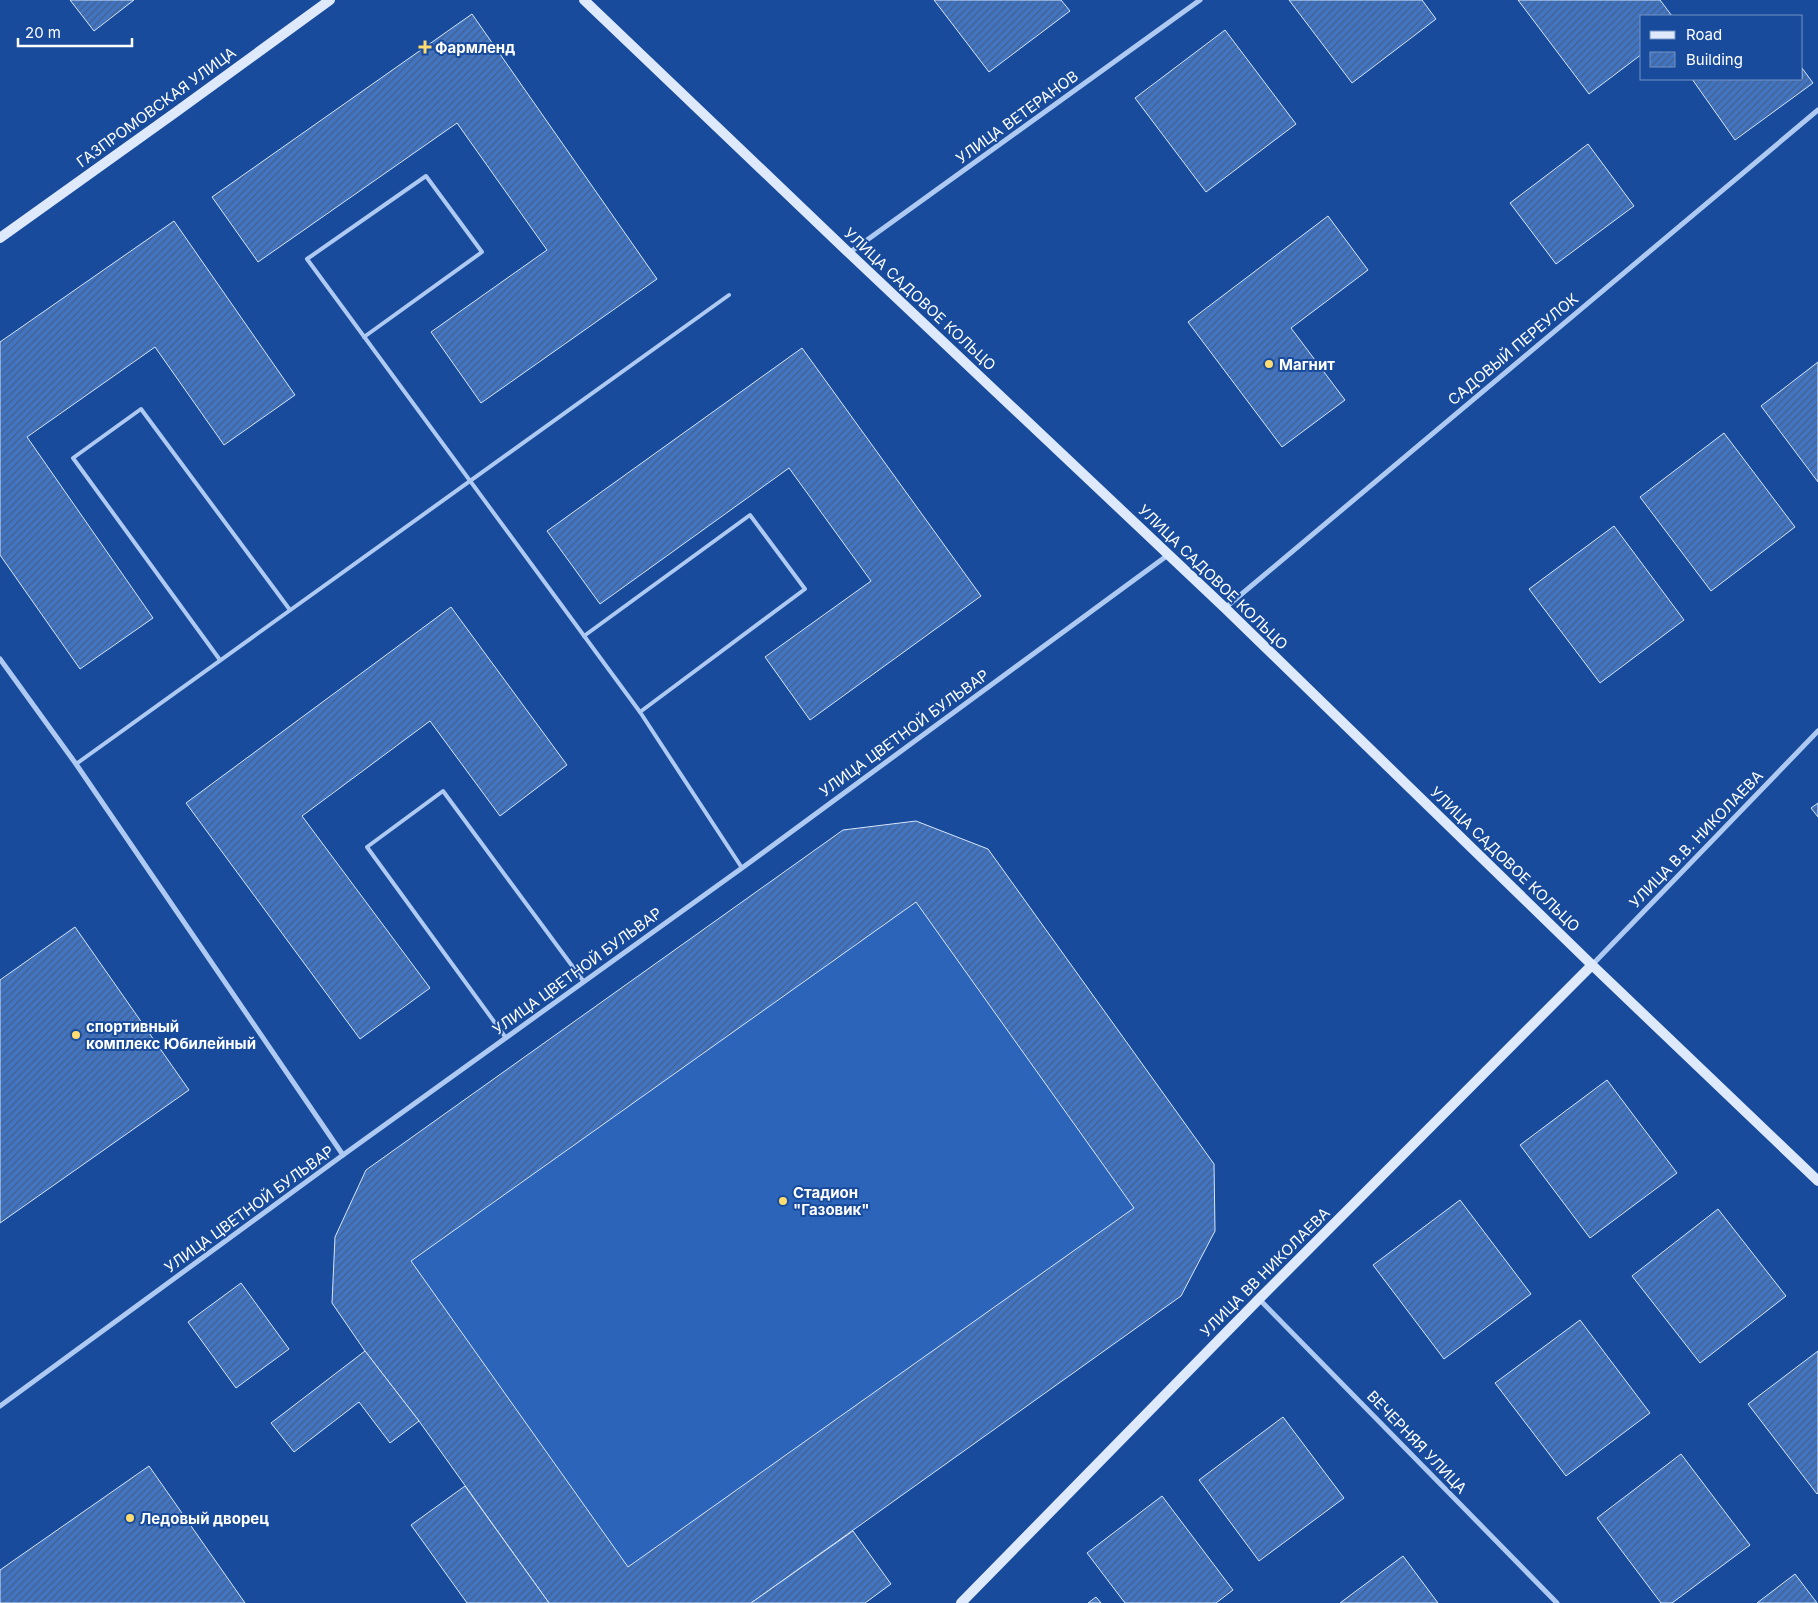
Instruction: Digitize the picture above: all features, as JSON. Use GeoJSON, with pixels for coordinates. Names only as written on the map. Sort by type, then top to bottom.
{"type":"FeatureCollection","features":[{"type":"Feature","properties":{"kind":"main road","name":"ГАЗПРОМОВСКАЯ УЛИЦА"},"geometry":{"type":"LineString","coordinates":[[0,238],[330,0]]}},
{"type":"Feature","properties":{"kind":"main road","name":"УЛИЦА САДОВОЕ КОЛЬЦО"},"geometry":{"type":"LineString","coordinates":[[584,0],[1225,608],[1592,965],[1818,1181]]}},
{"type":"Feature","properties":{"kind":"main road","name":"УЛИЦА ВВ НИКОЛАЕВА"},"geometry":{"type":"LineString","coordinates":[[961,1603],[1259,1299],[1592,965]]}},
{"type":"Feature","properties":{"kind":"street","name":"УЛИЦА ВЕТЕРАНОВ"},"geometry":{"type":"LineString","coordinates":[[849,253],[1200,0]]}},
{"type":"Feature","properties":{"kind":"street","name":"САДОВЫЙ ПЕРЕУЛОК"},"geometry":{"type":"LineString","coordinates":[[1225,608],[1818,110]]}},
{"type":"Feature","properties":{"kind":"street","name":"УЛИЦА ЦВЕТНОЙ БУЛЬВАР"},"geometry":{"type":"LineString","coordinates":[[0,1406],[343,1155],[742,868],[1168,555]]}},
{"type":"Feature","properties":{"kind":"street"},"geometry":{"type":"LineString","coordinates":[[0,659],[76,764],[343,1155]]}},
{"type":"Feature","properties":{"kind":"street","name":"УЛИЦА В.В. НИКОЛАЕВА"},"geometry":{"type":"LineString","coordinates":[[1592,965],[1818,731]]}},
{"type":"Feature","properties":{"kind":"street","name":"ВЕЧЕРНЯЯ УЛИЦА"},"geometry":{"type":"LineString","coordinates":[[1259,1299],[1556,1603]]}},
{"type":"Feature","properties":{"kind":"lane"},"geometry":{"type":"LineString","coordinates":[[364,337],[482,252],[426,176],[307,258],[364,337],[640,712],[742,868]]}},
{"type":"Feature","properties":{"kind":"lane"},"geometry":{"type":"LineString","coordinates":[[76,764],[729,295]]}},
{"type":"Feature","properties":{"kind":"lane"},"geometry":{"type":"LineString","coordinates":[[220,660],[73,458],[141,409],[290,610]]}},
{"type":"Feature","properties":{"kind":"lane"},"geometry":{"type":"LineString","coordinates":[[584,636],[750,515],[805,589],[640,712]]}},
{"type":"Feature","properties":{"kind":"lane"},"geometry":{"type":"LineString","coordinates":[[506,1038],[367,847],[443,791],[584,982]]}},
{"type":"Feature","properties":{"kind":"shaded area","name":"Стадион \"Газовик\""},"geometry":{"type":"Polygon","coordinates":[[[916,821],[988,849],[1214,1164],[1181,1296],[751,1603],[549,1603],[332,1303],[916,821]]]}},
{"type":"Feature","properties":{"kind":"building"},"geometry":{"type":"Polygon","coordinates":[[[70,0],[134,0],[94,31],[70,0]]]}},
{"type":"Feature","properties":{"kind":"building"},"geometry":{"type":"Polygon","coordinates":[[[934,0],[1061,0],[1070,11],[989,72],[934,0]]]}},
{"type":"Feature","properties":{"kind":"building"},"geometry":{"type":"Polygon","coordinates":[[[1289,0],[1422,0],[1436,19],[1352,83],[1289,0]]]}},
{"type":"Feature","properties":{"kind":"building"},"geometry":{"type":"Polygon","coordinates":[[[1518,0],[1660,0],[1671,15],[1640,15],[1640,56],[1589,94],[1518,0]]]}},
{"type":"Feature","properties":{"kind":"building"},"geometry":{"type":"Polygon","coordinates":[[[472,14],[657,279],[481,403],[431,332],[547,250],[457,123],[258,262],[212,197],[472,14]]]}},
{"type":"Feature","properties":{"kind":"building"},"geometry":{"type":"Polygon","coordinates":[[[1225,30],[1296,124],[1206,192],[1135,98],[1225,30]]]}},
{"type":"Feature","properties":{"kind":"building"},"geometry":{"type":"Polygon","coordinates":[[[1803,69],[1813,83],[1735,140],[1693,80],[1803,80],[1803,69]]]}},
{"type":"Feature","properties":{"kind":"building"},"geometry":{"type":"Polygon","coordinates":[[[1588,144],[1634,206],[1556,264],[1510,203],[1588,144]]]}},
{"type":"Feature","properties":{"kind":"building","name":"Магнит"},"geometry":{"type":"Polygon","coordinates":[[[1328,216],[1368,270],[1291,328],[1345,400],[1282,447],[1188,322],[1328,216]]]}},
{"type":"Feature","properties":{"kind":"building"},"geometry":{"type":"Polygon","coordinates":[[[174,221],[295,395],[224,445],[155,347],[27,437],[153,618],[80,669],[0,555],[0,342],[174,221]]]}},
{"type":"Feature","properties":{"kind":"building"},"geometry":{"type":"Polygon","coordinates":[[[802,348],[981,596],[810,720],[765,657],[871,581],[789,468],[600,604],[547,531],[802,348]]]}},
{"type":"Feature","properties":{"kind":"building"},"geometry":{"type":"Polygon","coordinates":[[[1818,362],[1818,482],[1761,406],[1818,362]]]}},
{"type":"Feature","properties":{"kind":"building"},"geometry":{"type":"Polygon","coordinates":[[[1724,433],[1795,527],[1711,591],[1640,497],[1724,433]]]}},
{"type":"Feature","properties":{"kind":"building"},"geometry":{"type":"Polygon","coordinates":[[[1614,526],[1684,620],[1600,683],[1529,589],[1614,526]]]}},
{"type":"Feature","properties":{"kind":"building"},"geometry":{"type":"Polygon","coordinates":[[[451,607],[567,765],[500,816],[430,721],[302,816],[430,988],[360,1039],[186,803],[451,607]]]}},
{"type":"Feature","properties":{"kind":"building"},"geometry":{"type":"Polygon","coordinates":[[[1818,803],[1818,817],[1811,808],[1818,803]]]}},
{"type":"Feature","properties":{"kind":"building"},"geometry":{"type":"Polygon","coordinates":[[[916,821],[988,849],[1214,1164],[1215,1231],[1181,1296],[751,1603],[549,1603],[332,1303],[335,1237],[366,1170],[843,830],[916,821]],[[916,902],[411,1261],[628,1567],[1134,1208],[916,902]]]}},
{"type":"Feature","properties":{"kind":"building","name":"спортивный комплекс Юбилейный"},"geometry":{"type":"Polygon","coordinates":[[[75,927],[189,1090],[0,1223],[0,980],[75,927]]]}},
{"type":"Feature","properties":{"kind":"building"},"geometry":{"type":"Polygon","coordinates":[[[1607,1080],[1677,1173],[1590,1238],[1520,1145],[1607,1080]]]}},
{"type":"Feature","properties":{"kind":"building"},"geometry":{"type":"Polygon","coordinates":[[[1460,1200],[1531,1294],[1444,1359],[1373,1265],[1460,1200]]]}},
{"type":"Feature","properties":{"kind":"building"},"geometry":{"type":"Polygon","coordinates":[[[1718,1209],[1786,1296],[1700,1363],[1632,1276],[1718,1209]]]}},
{"type":"Feature","properties":{"kind":"building"},"geometry":{"type":"Polygon","coordinates":[[[241,1283],[289,1349],[236,1388],[188,1322],[241,1283]]]}},
{"type":"Feature","properties":{"kind":"building"},"geometry":{"type":"Polygon","coordinates":[[[1580,1320],[1650,1413],[1566,1476],[1495,1383],[1580,1320]]]}},
{"type":"Feature","properties":{"kind":"building"},"geometry":{"type":"Polygon","coordinates":[[[365,1351],[419,1421],[390,1443],[359,1402],[294,1452],[271,1423],[365,1351]]]}},
{"type":"Feature","properties":{"kind":"building"},"geometry":{"type":"Polygon","coordinates":[[[1818,1351],[1818,1493],[1817,1494],[1748,1404],[1818,1351]]]}},
{"type":"Feature","properties":{"kind":"building"},"geometry":{"type":"Polygon","coordinates":[[[1283,1417],[1344,1498],[1259,1561],[1199,1480],[1283,1417]]]}},
{"type":"Feature","properties":{"kind":"building"},"geometry":{"type":"Polygon","coordinates":[[[1681,1454],[1750,1545],[1672,1603],[1661,1603],[1597,1518],[1681,1454]]]}},
{"type":"Feature","properties":{"kind":"building","name":"Ледовый дворец"},"geometry":{"type":"Polygon","coordinates":[[[149,1466],[245,1603],[0,1603],[0,1570],[149,1466]]]}},
{"type":"Feature","properties":{"kind":"building"},"geometry":{"type":"Polygon","coordinates":[[[465,1486],[549,1603],[467,1603],[411,1525],[465,1486]]]}},
{"type":"Feature","properties":{"kind":"building"},"geometry":{"type":"Polygon","coordinates":[[[1162,1496],[1233,1590],[1216,1603],[1125,1603],[1087,1553],[1162,1496]]]}},
{"type":"Feature","properties":{"kind":"building"},"geometry":{"type":"Polygon","coordinates":[[[853,1531],[891,1584],[865,1603],[751,1603],[853,1531]]]}},
{"type":"Feature","properties":{"kind":"building"},"geometry":{"type":"Polygon","coordinates":[[[1403,1556],[1438,1603],[1340,1603],[1403,1556]]]}},
{"type":"Feature","properties":{"kind":"building"},"geometry":{"type":"Polygon","coordinates":[[[1795,1574],[1817,1603],[1757,1603],[1795,1574]]]}},
{"type":"Feature","properties":{"kind":"building"},"geometry":{"type":"Polygon","coordinates":[[[1096,1597],[1101,1603],[1088,1603],[1096,1597]]]}},
{"type":"Feature","properties":{"kind":"place","name":"Фармленд"},"geometry":{"type":"Point","coordinates":[425,47]}},
{"type":"Feature","properties":{"kind":"place","name":"Магнит"},"geometry":{"type":"Point","coordinates":[1269,364]}},
{"type":"Feature","properties":{"kind":"place","name":"спортивный комплекс Юбилейный"},"geometry":{"type":"Point","coordinates":[76,1035]}},
{"type":"Feature","properties":{"kind":"place","name":"Стадион \"Газовик\""},"geometry":{"type":"Point","coordinates":[783,1201]}},
{"type":"Feature","properties":{"kind":"place","name":"Ледовый дворец"},"geometry":{"type":"Point","coordinates":[130,1518]}}]}
